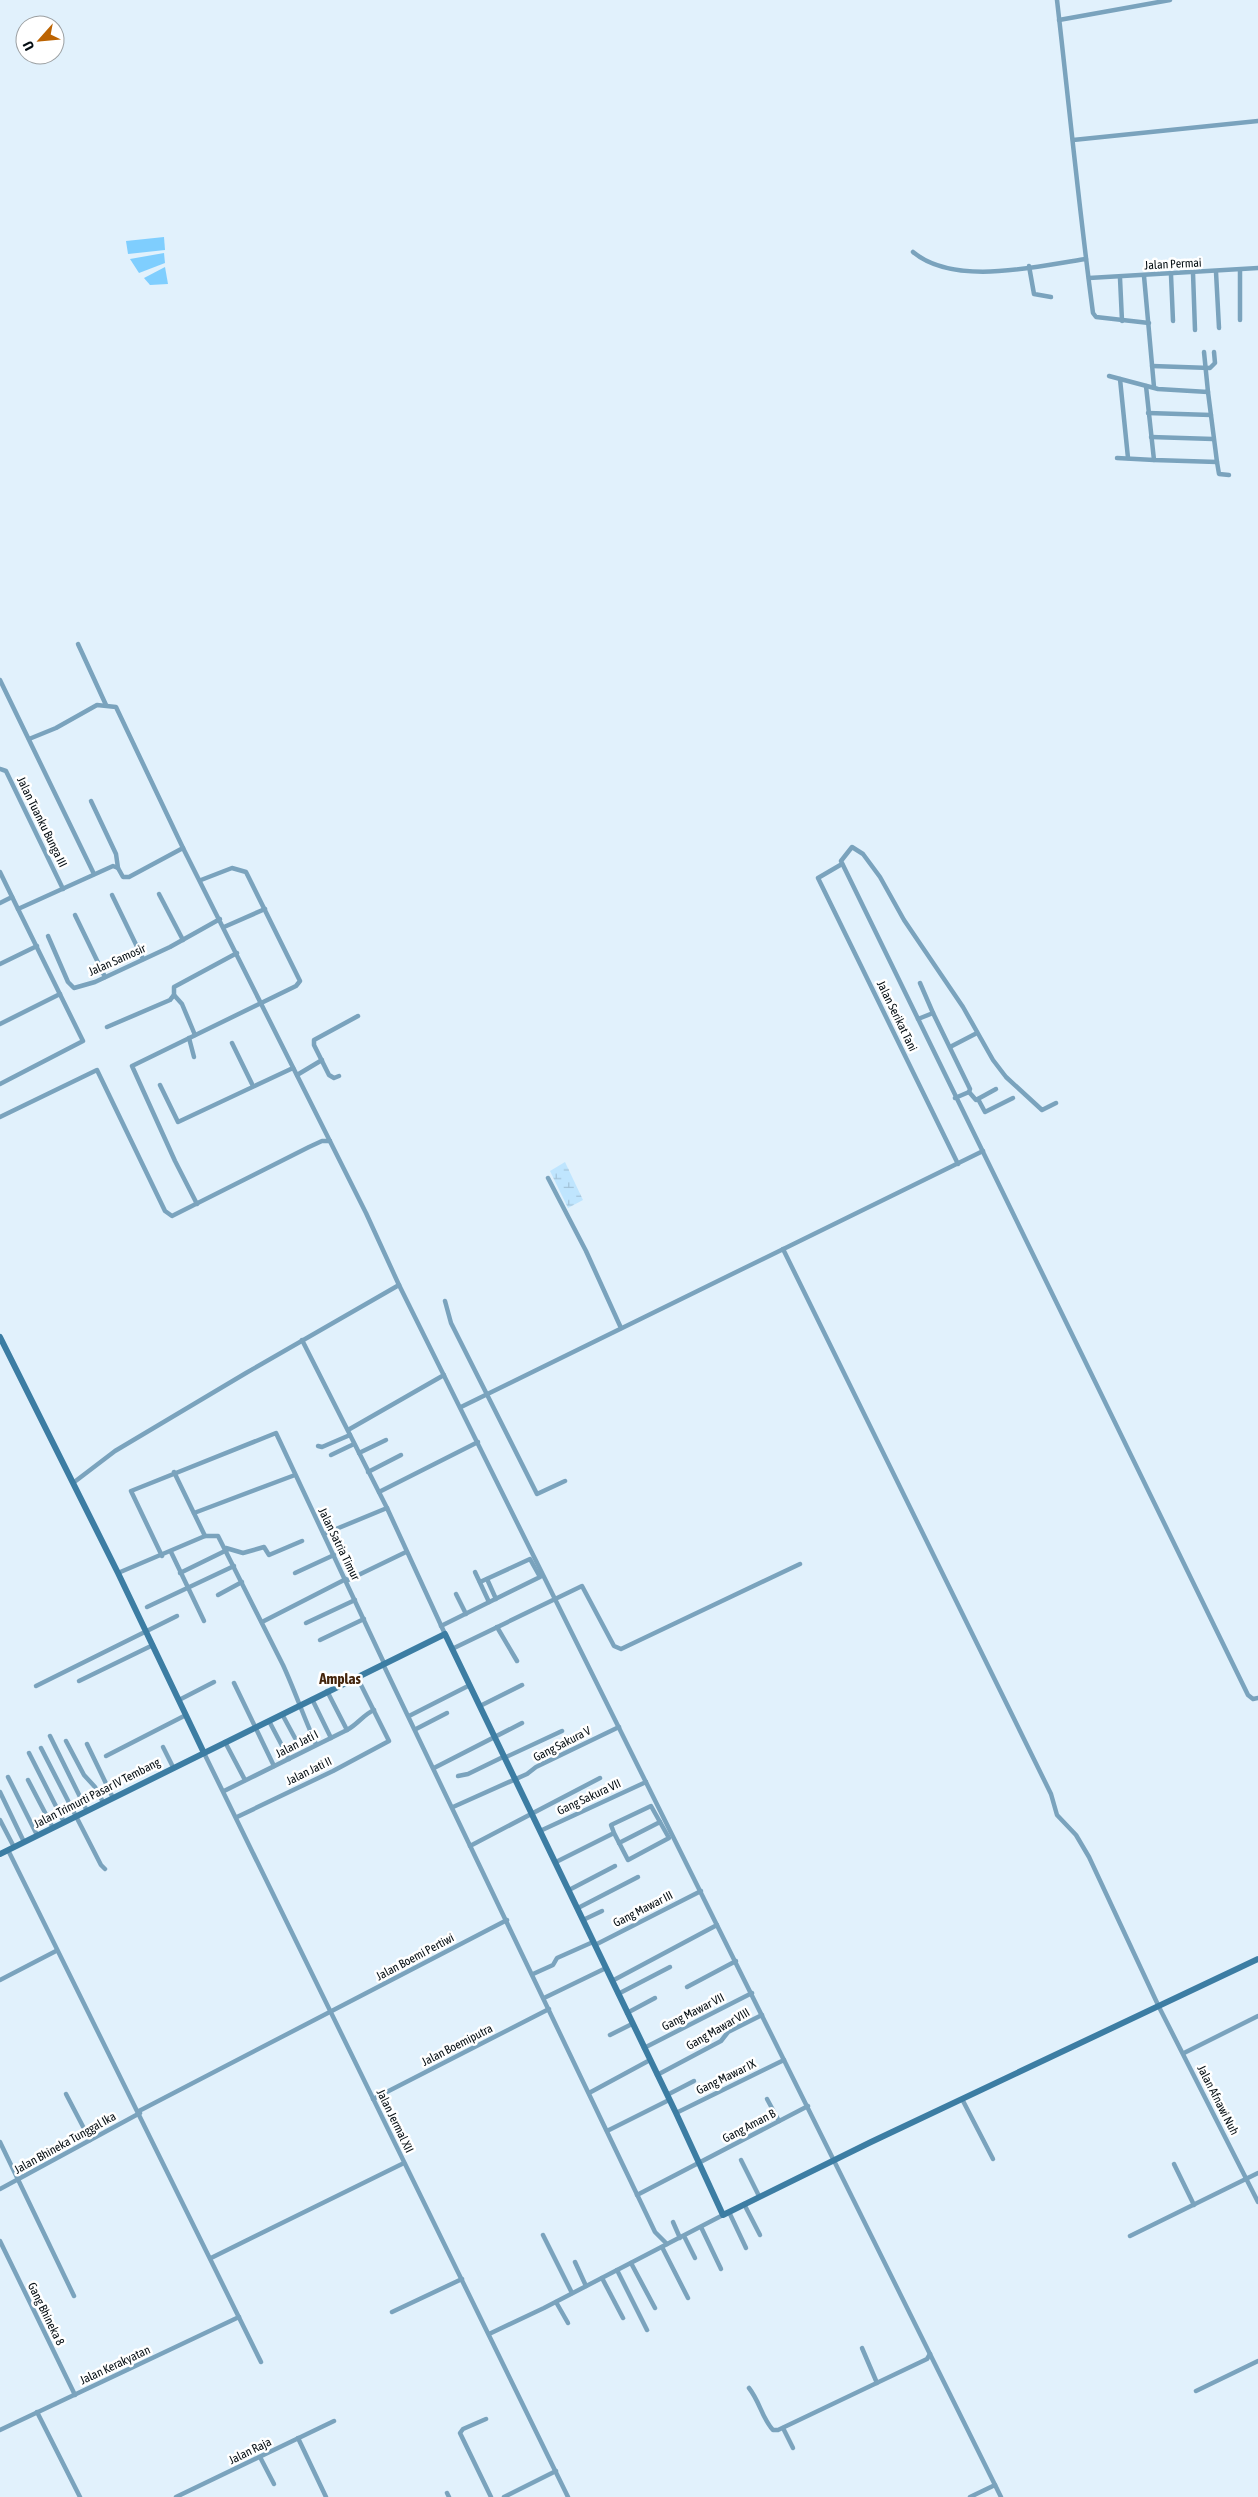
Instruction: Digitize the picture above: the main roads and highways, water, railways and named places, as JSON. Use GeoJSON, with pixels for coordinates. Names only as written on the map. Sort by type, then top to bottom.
{"type":"FeatureCollection","features":[{"type":"Feature","properties":{"kind":"water"},"geometry":{"type":"Polygon","coordinates":[[[164,237],[165,250],[128,254],[126,241],[164,237]]]}},
{"type":"Feature","properties":{"kind":"water"},"geometry":{"type":"Polygon","coordinates":[[[164,253],[165,263],[139,273],[130,259],[164,253]]]}},
{"type":"Feature","properties":{"kind":"water"},"geometry":{"type":"Polygon","coordinates":[[[165,267],[168,284],[150,285],[144,278],[165,267]]]}},
{"type":"Feature","properties":{"kind":"district","name":"Amplas"},"geometry":{"type":"Point","coordinates":[340,1678]}}]}
